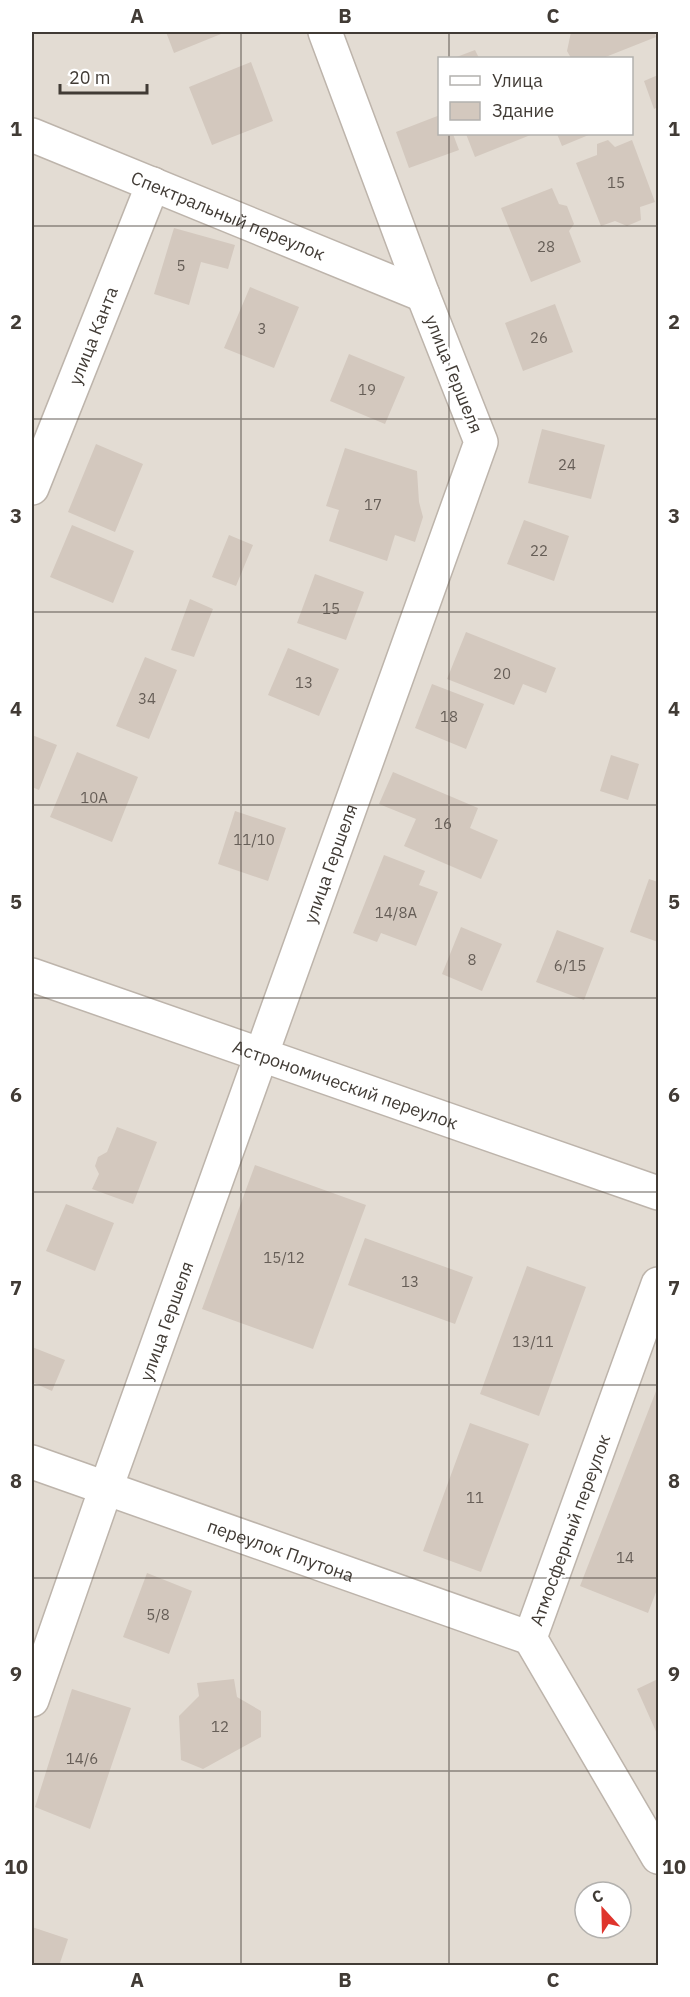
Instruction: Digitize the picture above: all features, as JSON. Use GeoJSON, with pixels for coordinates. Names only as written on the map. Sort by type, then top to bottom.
{"type":"FeatureCollection","features":[{"type":"Feature","properties":{"kind":"street","name":"улица Гершеля"},"geometry":{"type":"LineString","coordinates":[[32,1700],[481,442],[423,295],[326,32]]}},
{"type":"Feature","properties":{"kind":"street","name":"Спектральный переулок"},"geometry":{"type":"LineString","coordinates":[[32,135],[423,295]]}},
{"type":"Feature","properties":{"kind":"street","name":"улица Канта"},"geometry":{"type":"LineString","coordinates":[[32,488],[153,184]]}},
{"type":"Feature","properties":{"kind":"street","name":"Астрономический переулок"},"geometry":{"type":"LineString","coordinates":[[32,975],[658,1193]]}},
{"type":"Feature","properties":{"kind":"street","name":"Атмосферный переулок"},"geometry":{"type":"LineString","coordinates":[[658,1284],[530,1638],[658,1857]]}},
{"type":"Feature","properties":{"kind":"street","name":"переулок Плутона"},"geometry":{"type":"LineString","coordinates":[[32,1462],[530,1638]]}},
{"type":"Feature","properties":{"kind":"shaded area"},"geometry":{"type":"Polygon","coordinates":[[[32,32],[658,32],[658,1965],[32,1965],[32,32]]]}},
{"type":"Feature","properties":{"kind":"building"},"geometry":{"type":"Polygon","coordinates":[[[166,32],[219,32],[221,34],[174,53],[166,32]]]}},
{"type":"Feature","properties":{"kind":"building"},"geometry":{"type":"Polygon","coordinates":[[[571,32],[654,32],[656,37],[606,57],[570,57],[567,51],[571,32]]]}},
{"type":"Feature","properties":{"kind":"building"},"geometry":{"type":"Polygon","coordinates":[[[475,50],[478,57],[457,57],[475,50]]]}},
{"type":"Feature","properties":{"kind":"building"},"geometry":{"type":"Polygon","coordinates":[[[251,62],[273,121],[212,145],[189,87],[251,62]]]}},
{"type":"Feature","properties":{"kind":"building"},"geometry":{"type":"Polygon","coordinates":[[[658,75],[658,107],[654,109],[644,81],[658,75]]]}},
{"type":"Feature","properties":{"kind":"building"},"geometry":{"type":"Polygon","coordinates":[[[438,116],[438,135],[453,135],[459,150],[409,168],[396,132],[438,116]]]}},
{"type":"Feature","properties":{"kind":"building"},"geometry":{"type":"Polygon","coordinates":[[[466,135],[530,135],[475,157],[466,135]]]}},
{"type":"Feature","properties":{"kind":"building"},"geometry":{"type":"Polygon","coordinates":[[[557,135],[589,135],[562,146],[557,135]]]}},
{"type":"Feature","properties":{"kind":"building"},"geometry":{"type":"Polygon","coordinates":[[[608,140],[615,147],[632,140],[655,202],[640,207],[641,220],[627,226],[615,221],[601,226],[576,163],[597,155],[597,144],[608,140]]]}},
{"type":"Feature","properties":{"kind":"building"},"geometry":{"type":"Polygon","coordinates":[[[552,188],[559,204],[567,206],[574,224],[569,231],[581,262],[531,282],[501,208],[552,188]]]}},
{"type":"Feature","properties":{"kind":"building"},"geometry":{"type":"Polygon","coordinates":[[[174,228],[235,245],[228,269],[201,262],[189,305],[154,294],[174,228]]]}},
{"type":"Feature","properties":{"kind":"building"},"geometry":{"type":"Polygon","coordinates":[[[250,287],[299,307],[274,368],[224,348],[250,287]]]}},
{"type":"Feature","properties":{"kind":"building"},"geometry":{"type":"Polygon","coordinates":[[[555,304],[573,352],[523,371],[505,323],[555,304]]]}},
{"type":"Feature","properties":{"kind":"building"},"geometry":{"type":"Polygon","coordinates":[[[349,354],[405,377],[385,424],[330,401],[349,354]]]}},
{"type":"Feature","properties":{"kind":"building"},"geometry":{"type":"Polygon","coordinates":[[[542,429],[605,445],[591,499],[528,483],[542,429]]]}},
{"type":"Feature","properties":{"kind":"building"},"geometry":{"type":"Polygon","coordinates":[[[96,444],[143,464],[115,532],[68,512],[96,444]]]}},
{"type":"Feature","properties":{"kind":"building"},"geometry":{"type":"Polygon","coordinates":[[[345,448],[417,471],[419,502],[423,517],[415,542],[395,535],[387,561],[329,541],[339,510],[326,506],[345,448]]]}},
{"type":"Feature","properties":{"kind":"building"},"geometry":{"type":"Polygon","coordinates":[[[524,520],[569,536],[554,581],[507,564],[524,520]]]}},
{"type":"Feature","properties":{"kind":"building"},"geometry":{"type":"Polygon","coordinates":[[[72,525],[134,551],[113,603],[50,577],[72,525]]]}},
{"type":"Feature","properties":{"kind":"building"},"geometry":{"type":"Polygon","coordinates":[[[229,535],[253,545],[236,586],[212,577],[229,535]]]}},
{"type":"Feature","properties":{"kind":"building"},"geometry":{"type":"Polygon","coordinates":[[[315,574],[364,592],[346,640],[297,623],[315,574]]]}},
{"type":"Feature","properties":{"kind":"building"},"geometry":{"type":"Polygon","coordinates":[[[190,599],[213,609],[194,657],[171,650],[190,599]]]}},
{"type":"Feature","properties":{"kind":"building"},"geometry":{"type":"Polygon","coordinates":[[[466,632],[556,668],[546,693],[523,684],[514,705],[447,679],[466,632]]]}},
{"type":"Feature","properties":{"kind":"building"},"geometry":{"type":"Polygon","coordinates":[[[288,648],[339,669],[319,716],[268,695],[288,648]]]}},
{"type":"Feature","properties":{"kind":"building"},"geometry":{"type":"Polygon","coordinates":[[[145,657],[177,670],[149,739],[116,726],[145,657]]]}},
{"type":"Feature","properties":{"kind":"building"},"geometry":{"type":"Polygon","coordinates":[[[432,684],[484,704],[466,749],[415,728],[432,684]]]}},
{"type":"Feature","properties":{"kind":"building"},"geometry":{"type":"Polygon","coordinates":[[[32,735],[57,745],[39,790],[32,787],[32,735]]]}},
{"type":"Feature","properties":{"kind":"building"},"geometry":{"type":"Polygon","coordinates":[[[77,752],[138,777],[112,842],[50,817],[77,752]]]}},
{"type":"Feature","properties":{"kind":"building"},"geometry":{"type":"Polygon","coordinates":[[[611,755],[639,764],[628,800],[600,791],[611,755]]]}},
{"type":"Feature","properties":{"kind":"building"},"geometry":{"type":"Polygon","coordinates":[[[393,772],[478,808],[470,828],[498,840],[481,879],[404,846],[416,819],[379,804],[393,772]]]}},
{"type":"Feature","properties":{"kind":"building"},"geometry":{"type":"Polygon","coordinates":[[[235,811],[286,828],[268,881],[218,864],[235,811]]]}},
{"type":"Feature","properties":{"kind":"building"},"geometry":{"type":"Polygon","coordinates":[[[384,855],[425,871],[419,885],[438,892],[416,946],[381,933],[377,942],[353,933],[384,855]]]}},
{"type":"Feature","properties":{"kind":"building"},"geometry":{"type":"Polygon","coordinates":[[[649,879],[658,882],[658,942],[630,932],[649,879]]]}},
{"type":"Feature","properties":{"kind":"building"},"geometry":{"type":"Polygon","coordinates":[[[461,927],[502,944],[482,991],[442,974],[461,927]]]}},
{"type":"Feature","properties":{"kind":"building"},"geometry":{"type":"Polygon","coordinates":[[[557,930],[604,948],[584,1000],[536,982],[557,930]]]}},
{"type":"Feature","properties":{"kind":"building"},"geometry":{"type":"Polygon","coordinates":[[[117,1127],[157,1142],[133,1204],[92,1189],[99,1174],[95,1166],[98,1157],[107,1152],[117,1127]]]}},
{"type":"Feature","properties":{"kind":"building"},"geometry":{"type":"Polygon","coordinates":[[[255,1165],[366,1205],[313,1349],[202,1309],[255,1165]]]}},
{"type":"Feature","properties":{"kind":"building"},"geometry":{"type":"Polygon","coordinates":[[[66,1204],[114,1223],[95,1271],[46,1251],[66,1204]]]}},
{"type":"Feature","properties":{"kind":"building"},"geometry":{"type":"Polygon","coordinates":[[[365,1238],[473,1277],[455,1324],[348,1285],[365,1238]]]}},
{"type":"Feature","properties":{"kind":"building"},"geometry":{"type":"Polygon","coordinates":[[[527,1266],[586,1287],[539,1416],[480,1394],[527,1266]]]}},
{"type":"Feature","properties":{"kind":"building"},"geometry":{"type":"Polygon","coordinates":[[[32,1347],[65,1360],[52,1391],[32,1382],[32,1347]]]}},
{"type":"Feature","properties":{"kind":"building"},"geometry":{"type":"Polygon","coordinates":[[[658,1386],[658,1587],[648,1613],[580,1586],[658,1386]]]}},
{"type":"Feature","properties":{"kind":"building"},"geometry":{"type":"Polygon","coordinates":[[[470,1423],[529,1444],[481,1572],[423,1551],[470,1423]]]}},
{"type":"Feature","properties":{"kind":"building"},"geometry":{"type":"Polygon","coordinates":[[[147,1573],[192,1591],[169,1654],[123,1637],[147,1573]]]}},
{"type":"Feature","properties":{"kind":"building"},"geometry":{"type":"Polygon","coordinates":[[[234,1679],[237,1697],[261,1711],[261,1737],[203,1769],[181,1760],[179,1716],[199,1696],[197,1683],[234,1679]]]}},
{"type":"Feature","properties":{"kind":"building"},"geometry":{"type":"Polygon","coordinates":[[[658,1679],[658,1736],[637,1689],[658,1679]]]}},
{"type":"Feature","properties":{"kind":"building"},"geometry":{"type":"Polygon","coordinates":[[[72,1689],[131,1708],[90,1829],[35,1807],[72,1689]]]}},
{"type":"Feature","properties":{"kind":"building"},"geometry":{"type":"Polygon","coordinates":[[[32,1927],[68,1939],[59,1966],[32,1966],[32,1927]]]}}]}
